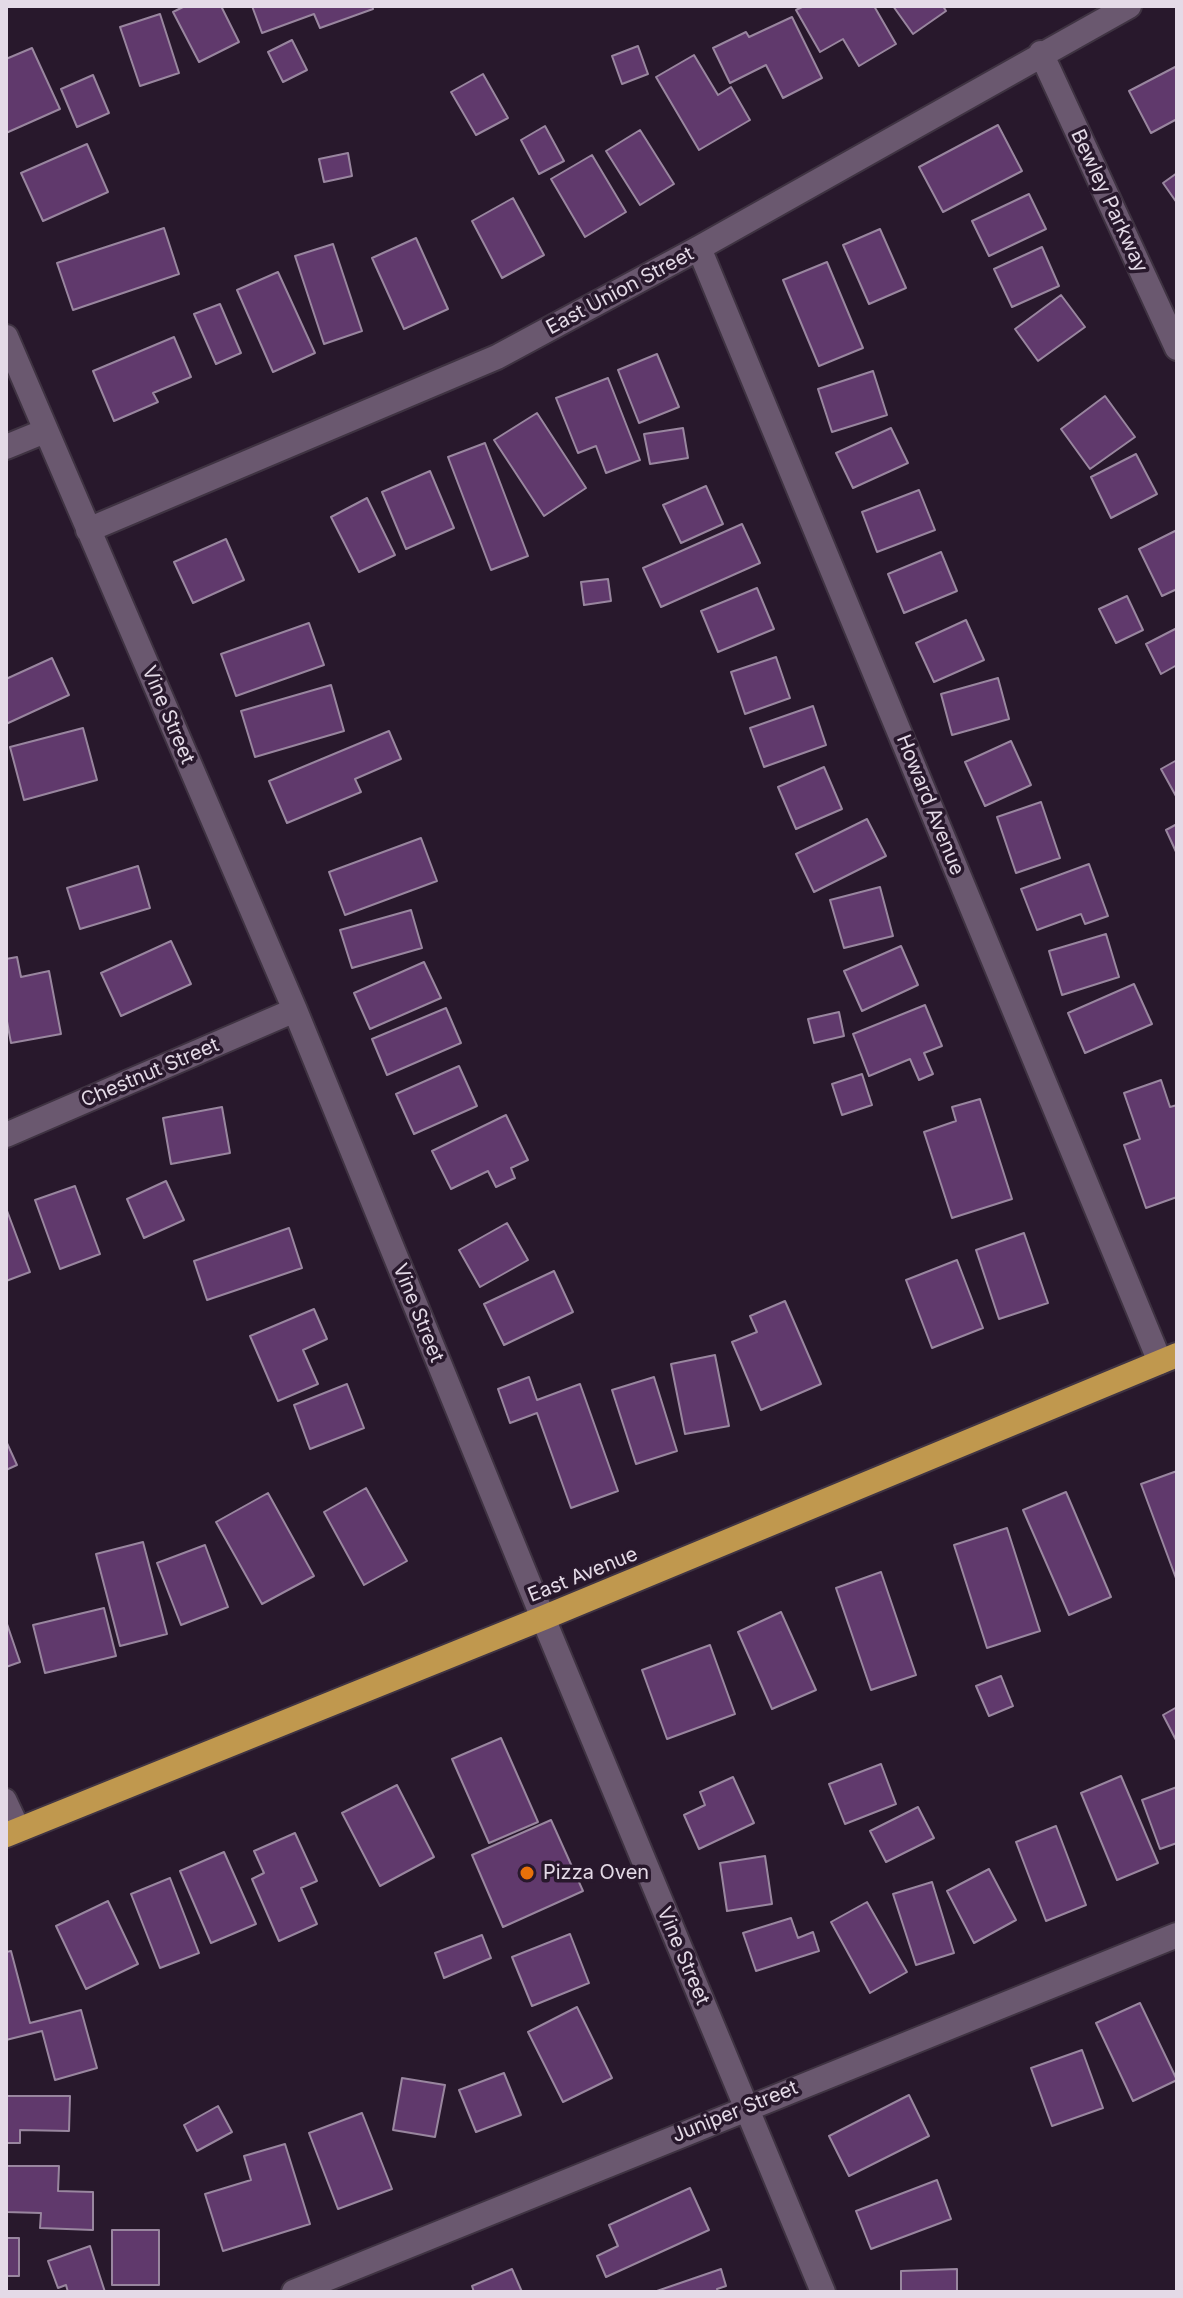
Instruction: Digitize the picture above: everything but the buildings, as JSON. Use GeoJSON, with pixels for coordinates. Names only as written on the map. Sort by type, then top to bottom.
{"type":"FeatureCollection","features":[{"type":"Feature","properties":{"kind":"highway","name":"East Avenue"},"geometry":{"type":"LineString","coordinates":[[13,1832],[543,1618],[1168,1359]]}},
{"type":"Feature","properties":{"kind":"street","name":"East Union Street"},"geometry":{"type":"LineString","coordinates":[[88,530],[497,357],[699,248],[1129,6]]}},
{"type":"Feature","properties":{"kind":"street","name":"Bewley Parkway"},"geometry":{"type":"LineString","coordinates":[[1041,53],[1177,348]]}},
{"type":"Feature","properties":{"kind":"street","name":"Howard Avenue"},"geometry":{"type":"LineString","coordinates":[[699,248],[1168,1359]]}},
{"type":"Feature","properties":{"kind":"street","name":"Vine Street"},"geometry":{"type":"LineString","coordinates":[[6,337],[295,1010],[823,2292]]}},
{"type":"Feature","properties":{"kind":"street"},"geometry":{"type":"LineString","coordinates":[[6,447],[45,431]]}},
{"type":"Feature","properties":{"kind":"street","name":"Chestnut Street"},"geometry":{"type":"LineString","coordinates":[[6,1135],[295,1010]]}},
{"type":"Feature","properties":{"kind":"street","name":"Juniper Street"},"geometry":{"type":"LineString","coordinates":[[294,2292],[1177,1935]]}},
{"type":"Feature","properties":{"kind":"lane"},"geometry":{"type":"LineString","coordinates":[[6,1799],[13,1832]]}},
{"type":"Feature","properties":{"kind":"place","name":"Pizza Oven"},"geometry":{"type":"Point","coordinates":[527,1873]}}]}
